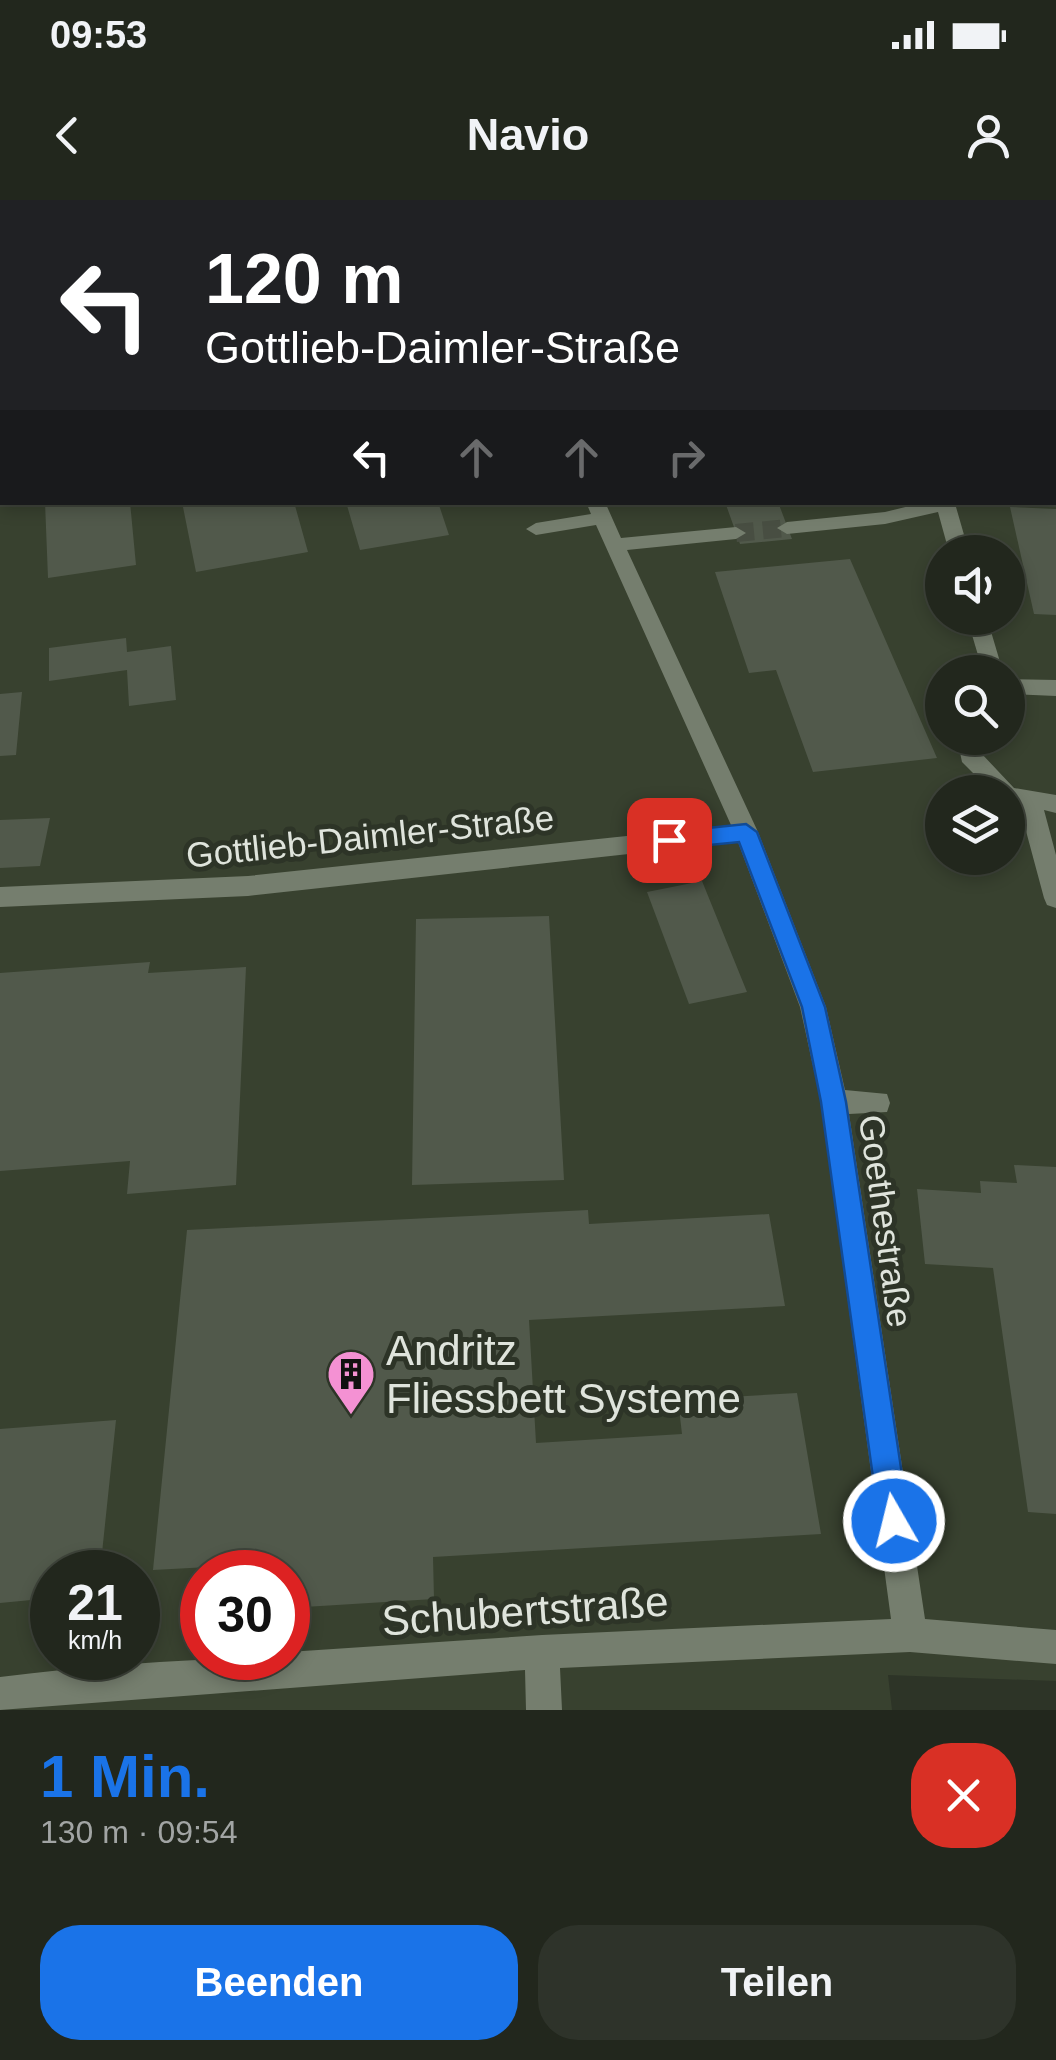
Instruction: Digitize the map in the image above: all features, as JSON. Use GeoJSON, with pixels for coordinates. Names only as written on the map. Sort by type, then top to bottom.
{"type":"FeatureCollection","features":[{"type":"Feature","properties":{"kind":"street"},"geometry":{"type":"LineString","coordinates":[[788,528],[885,518],[945,505]]}},
{"type":"Feature","properties":{"kind":"street"},"geometry":{"type":"LineString","coordinates":[[950,505],[956,535]]}},
{"type":"Feature","properties":{"kind":"street"},"geometry":{"type":"LineString","coordinates":[[536,529],[599,510]]}},
{"type":"Feature","properties":{"kind":"street","name":"Goethestraße"},"geometry":{"type":"LineString","coordinates":[[599,510],[746,832],[814,1007],[834,1102],[910,1635]]}},
{"type":"Feature","properties":{"kind":"street"},"geometry":{"type":"LineString","coordinates":[[618,545],[736,533]]}},
{"type":"Feature","properties":{"kind":"street"},"geometry":{"type":"LineString","coordinates":[[1025,687],[1056,688]]}},
{"type":"Feature","properties":{"kind":"street"},"geometry":{"type":"LineString","coordinates":[[970,755],[991,775]]}},
{"type":"Feature","properties":{"kind":"street"},"geometry":{"type":"LineString","coordinates":[[1025,797],[1056,804]]}},
{"type":"Feature","properties":{"kind":"street"},"geometry":{"type":"LineString","coordinates":[[1025,822],[1056,898]]}},
{"type":"Feature","properties":{"kind":"street","name":"Gottlieb-Daimler-Straße"},"geometry":{"type":"LineString","coordinates":[[0,897],[248,886],[746,832]]}},
{"type":"Feature","properties":{"kind":"street"},"geometry":{"type":"LineString","coordinates":[[834,1102],[877,1104]]}},
{"type":"Feature","properties":{"kind":"street","name":"Schubertstraße"},"geometry":{"type":"LineString","coordinates":[[0,1694],[103,1682],[542,1652],[910,1635],[1056,1648]]}},
{"type":"Feature","properties":{"kind":"street"},"geometry":{"type":"LineString","coordinates":[[542,1652],[544,1710]]}},
{"type":"Feature","properties":{"kind":"shaded area"},"geometry":{"type":"Polygon","coordinates":[[[0,505],[1056,505],[1056,1681],[888,1675],[892,1710],[0,1710],[0,505]]]}},
{"type":"Feature","properties":{"kind":"building"},"geometry":{"type":"Polygon","coordinates":[[[45,505],[130,505],[136,565],[48,578],[45,505]]]}},
{"type":"Feature","properties":{"kind":"building"},"geometry":{"type":"Polygon","coordinates":[[[183,505],[295,505],[308,552],[196,572],[183,505]]]}},
{"type":"Feature","properties":{"kind":"building"},"geometry":{"type":"Polygon","coordinates":[[[347,505],[439,505],[449,535],[360,550],[347,505]]]}},
{"type":"Feature","properties":{"kind":"building"},"geometry":{"type":"Polygon","coordinates":[[[726,505],[779,505],[792,539],[740,544],[726,505]]]}},
{"type":"Feature","properties":{"kind":"building"},"geometry":{"type":"Polygon","coordinates":[[[1010,507],[1056,509],[1056,615],[1034,614],[1025,574],[1025,535],[1016,535],[1010,507]]]}},
{"type":"Feature","properties":{"kind":"building"},"geometry":{"type":"Polygon","coordinates":[[[850,559],[925,731],[925,755],[937,758],[813,772],[776,670],[749,673],[715,572],[850,559]]]}},
{"type":"Feature","properties":{"kind":"building"},"geometry":{"type":"Polygon","coordinates":[[[126,638],[127,652],[171,646],[176,700],[129,706],[127,670],[49,681],[49,648],[126,638]]]}},
{"type":"Feature","properties":{"kind":"building"},"geometry":{"type":"Polygon","coordinates":[[[22,692],[16,755],[0,756],[0,694],[22,692]]]}},
{"type":"Feature","properties":{"kind":"building"},"geometry":{"type":"Polygon","coordinates":[[[50,818],[40,866],[0,868],[0,820],[50,818]]]}},
{"type":"Feature","properties":{"kind":"building"},"geometry":{"type":"Polygon","coordinates":[[[702,881],[747,992],[689,1004],[647,892],[702,881]]]}},
{"type":"Feature","properties":{"kind":"building"},"geometry":{"type":"Polygon","coordinates":[[[549,916],[564,1180],[412,1185],[416,919],[549,916]]]}},
{"type":"Feature","properties":{"kind":"building"},"geometry":{"type":"Polygon","coordinates":[[[150,962],[148,973],[246,967],[236,1185],[127,1194],[130,1161],[0,1171],[0,973],[150,962]]]}},
{"type":"Feature","properties":{"kind":"building"},"geometry":{"type":"Polygon","coordinates":[[[1014,1165],[1056,1167],[1056,1514],[1028,1512],[993,1268],[925,1264],[917,1189],[981,1193],[980,1181],[1017,1183],[1014,1165]]]}},
{"type":"Feature","properties":{"kind":"building","name":"Andritz Fliessbett Systeme"},"geometry":{"type":"Polygon","coordinates":[[[588,1210],[589,1224],[769,1214],[785,1306],[529,1320],[536,1443],[682,1434],[678,1400],[797,1393],[821,1534],[433,1557],[434,1599],[310,1607],[310,1550],[180,1550],[180,1569],[160,1570],[160,1550],[155,1550],[187,1230],[588,1210]]]}},
{"type":"Feature","properties":{"kind":"building"},"geometry":{"type":"Polygon","coordinates":[[[116,1420],[102,1550],[30,1550],[30,1600],[0,1603],[0,1429],[116,1420]]]}},
{"type":"Feature","properties":{"kind":"tunnel"},"geometry":{"type":"LineString","coordinates":[[736,533],[787,528]]}},
{"type":"Feature","properties":{"kind":"place","name":"Andritz Fliessbett Systeme"},"geometry":{"type":"Point","coordinates":[351,1416]}},
{"type":"Feature","properties":{"kind":"route"},"geometry":{"type":"LineString","coordinates":[[669,840],[746,832],[814,1007],[834,1102],[894,1521]]}}]}
